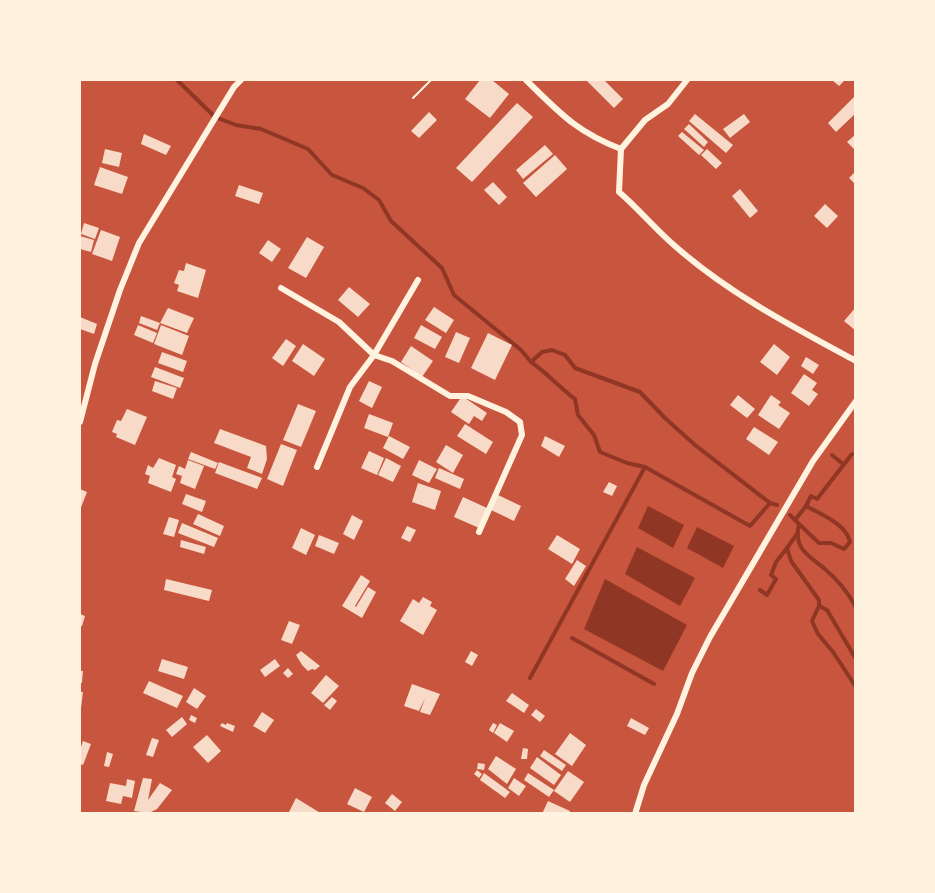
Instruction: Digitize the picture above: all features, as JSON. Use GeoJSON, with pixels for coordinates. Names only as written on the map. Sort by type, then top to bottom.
{"type":"FeatureCollection","features":[{"type":"Feature","properties":{"kind":"street"},"geometry":{"type":"LineString","coordinates":[[80,422],[120,290],[139,243],[220,110],[241,80]]}},
{"type":"Feature","properties":{"kind":"street"},"geometry":{"type":"LineString","coordinates":[[526,80],[565,118],[590,136],[621,149]]}},
{"type":"Feature","properties":{"kind":"street"},"geometry":{"type":"LineString","coordinates":[[687,80],[668,104],[645,120],[621,149],[619,192],[639,208],[674,246],[762,309],[855,361]]}},
{"type":"Feature","properties":{"kind":"street"},"geometry":{"type":"LineString","coordinates":[[317,467],[350,387],[374,355],[418,280]]}},
{"type":"Feature","properties":{"kind":"street"},"geometry":{"type":"LineString","coordinates":[[281,288],[339,322],[374,355],[392,361],[450,396],[468,396],[506,412],[520,423],[522,435],[479,532]]}},
{"type":"Feature","properties":{"kind":"street"},"geometry":{"type":"LineString","coordinates":[[635,813],[644,785],[710,637],[813,461],[855,401]]}},
{"type":"Feature","properties":{"kind":"path"},"geometry":{"type":"LineString","coordinates":[[413,98],[431,80]]}},
{"type":"Feature","properties":{"kind":"shaded area"},"geometry":{"type":"Polygon","coordinates":[[[648,506],[684,525],[673,548],[638,528],[648,506]]]}},
{"type":"Feature","properties":{"kind":"shaded area"},"geometry":{"type":"Polygon","coordinates":[[[697,527],[734,546],[723,568],[687,548],[697,527]]]}},
{"type":"Feature","properties":{"kind":"shaded area"},"geometry":{"type":"Polygon","coordinates":[[[637,547],[695,578],[680,606],[625,574],[637,547]]]}},
{"type":"Feature","properties":{"kind":"shaded area"},"geometry":{"type":"Polygon","coordinates":[[[605,579],[687,625],[663,671],[584,629],[605,579]]]}},
{"type":"Feature","properties":{"kind":"building"},"geometry":{"type":"Polygon","coordinates":[[[480,80],[492,80],[509,94],[490,118],[465,99],[480,80]]]}},
{"type":"Feature","properties":{"kind":"building"},"geometry":{"type":"Polygon","coordinates":[[[586,80],[604,80],[623,99],[614,108],[586,80]]]}},
{"type":"Feature","properties":{"kind":"building"},"geometry":{"type":"Polygon","coordinates":[[[832,80],[845,80],[839,86],[832,80]]]}},
{"type":"Feature","properties":{"kind":"building"},"geometry":{"type":"Polygon","coordinates":[[[856,95],[856,113],[836,132],[828,123],[856,95]]]}},
{"type":"Feature","properties":{"kind":"building"},"geometry":{"type":"Polygon","coordinates":[[[517,103],[533,117],[472,182],[456,168],[517,103]]]}},
{"type":"Feature","properties":{"kind":"building"},"geometry":{"type":"Polygon","coordinates":[[[429,112],[437,120],[419,138],[411,131],[429,112]]]}},
{"type":"Feature","properties":{"kind":"building"},"geometry":{"type":"Polygon","coordinates":[[[695,114],[733,145],[726,153],[689,121],[695,114]]]}},
{"type":"Feature","properties":{"kind":"building"},"geometry":{"type":"Polygon","coordinates":[[[744,114],[750,122],[730,138],[723,129],[744,114]]]}},
{"type":"Feature","properties":{"kind":"building"},"geometry":{"type":"Polygon","coordinates":[[[689,124],[708,142],[704,147],[684,129],[689,124]]]}},
{"type":"Feature","properties":{"kind":"building"},"geometry":{"type":"Polygon","coordinates":[[[682,132],[704,150],[699,155],[678,136],[682,132]]]}},
{"type":"Feature","properties":{"kind":"building"},"geometry":{"type":"Polygon","coordinates":[[[144,134],[171,146],[166,155],[141,144],[144,134]]]}},
{"type":"Feature","properties":{"kind":"building"},"geometry":{"type":"Polygon","coordinates":[[[856,134],[856,151],[847,142],[856,134]]]}},
{"type":"Feature","properties":{"kind":"building"},"geometry":{"type":"Polygon","coordinates":[[[545,145],[553,154],[523,179],[516,170],[545,145]]]}},
{"type":"Feature","properties":{"kind":"building"},"geometry":{"type":"Polygon","coordinates":[[[105,149],[122,153],[119,167],[102,163],[105,149]]]}},
{"type":"Feature","properties":{"kind":"building"},"geometry":{"type":"Polygon","coordinates":[[[707,149],[722,163],[716,169],[701,155],[707,149]]]}},
{"type":"Feature","properties":{"kind":"building"},"geometry":{"type":"Polygon","coordinates":[[[555,155],[567,169],[536,197],[523,183],[555,155]]]}},
{"type":"Feature","properties":{"kind":"building"},"geometry":{"type":"Polygon","coordinates":[[[100,167],[128,177],[122,194],[94,185],[100,167]]]}},
{"type":"Feature","properties":{"kind":"building"},"geometry":{"type":"Polygon","coordinates":[[[856,171],[856,185],[849,178],[856,171]]]}},
{"type":"Feature","properties":{"kind":"building"},"geometry":{"type":"Polygon","coordinates":[[[493,182],[507,197],[499,205],[484,190],[493,182]]]}},
{"type":"Feature","properties":{"kind":"building"},"geometry":{"type":"Polygon","coordinates":[[[239,185],[263,193],[259,204],[235,196],[239,185]]]}},
{"type":"Feature","properties":{"kind":"building"},"geometry":{"type":"Polygon","coordinates":[[[740,189],[758,211],[750,218],[732,196],[740,189]]]}},
{"type":"Feature","properties":{"kind":"building"},"geometry":{"type":"Polygon","coordinates":[[[825,204],[838,216],[827,228],[814,216],[825,204]]]}},
{"type":"Feature","properties":{"kind":"building"},"geometry":{"type":"Polygon","coordinates":[[[84,223],[99,228],[95,239],[81,234],[84,223]]]}},
{"type":"Feature","properties":{"kind":"building"},"geometry":{"type":"Polygon","coordinates":[[[101,230],[120,237],[112,261],[92,254],[101,230]]]}},
{"type":"Feature","properties":{"kind":"building"},"geometry":{"type":"Polygon","coordinates":[[[80,236],[94,240],[91,252],[80,249],[80,236]]]}},
{"type":"Feature","properties":{"kind":"building"},"geometry":{"type":"Polygon","coordinates":[[[307,237],[324,247],[306,278],[288,268],[307,237]]]}},
{"type":"Feature","properties":{"kind":"building"},"geometry":{"type":"Polygon","coordinates":[[[268,240],[281,249],[272,262],[259,253],[268,240]]]}},
{"type":"Feature","properties":{"kind":"building"},"geometry":{"type":"Polygon","coordinates":[[[186,263],[206,270],[198,298],[177,291],[179,285],[174,283],[179,270],[184,271],[186,263]]]}},
{"type":"Feature","properties":{"kind":"building"},"geometry":{"type":"Polygon","coordinates":[[[349,287],[370,304],[358,317],[338,300],[349,287]]]}},
{"type":"Feature","properties":{"kind":"building"},"geometry":{"type":"Polygon","coordinates":[[[434,307],[454,320],[446,333],[425,320],[434,307]]]}},
{"type":"Feature","properties":{"kind":"building"},"geometry":{"type":"Polygon","coordinates":[[[856,307],[856,331],[844,321],[856,307]]]}},
{"type":"Feature","properties":{"kind":"building"},"geometry":{"type":"Polygon","coordinates":[[[168,308],[194,318],[187,333],[160,323],[168,308]]]}},
{"type":"Feature","properties":{"kind":"building"},"geometry":{"type":"Polygon","coordinates":[[[141,316],[160,323],[157,330],[139,323],[141,316]]]}},
{"type":"Feature","properties":{"kind":"building"},"geometry":{"type":"Polygon","coordinates":[[[80,317],[97,324],[94,334],[80,329],[80,317]]]}},
{"type":"Feature","properties":{"kind":"building"},"geometry":{"type":"Polygon","coordinates":[[[138,325],[157,333],[153,343],[134,335],[138,325]]]}},
{"type":"Feature","properties":{"kind":"building"},"geometry":{"type":"Polygon","coordinates":[[[161,325],[189,336],[182,355],[154,344],[161,325]]]}},
{"type":"Feature","properties":{"kind":"building"},"geometry":{"type":"Polygon","coordinates":[[[421,325],[442,337],[435,349],[414,338],[421,325]]]}},
{"type":"Feature","properties":{"kind":"building"},"geometry":{"type":"Polygon","coordinates":[[[456,332],[470,338],[459,363],[445,357],[456,332]]]}},
{"type":"Feature","properties":{"kind":"building"},"geometry":{"type":"Polygon","coordinates":[[[488,333],[512,345],[495,380],[471,368],[488,333]]]}},
{"type":"Feature","properties":{"kind":"building"},"geometry":{"type":"Polygon","coordinates":[[[286,339],[296,346],[283,366],[272,358],[286,339]]]}},
{"type":"Feature","properties":{"kind":"building"},"geometry":{"type":"Polygon","coordinates":[[[303,344],[325,359],[314,376],[292,361],[303,344]]]}},
{"type":"Feature","properties":{"kind":"building"},"geometry":{"type":"Polygon","coordinates":[[[774,344],[790,357],[777,375],[760,362],[774,344]]]}},
{"type":"Feature","properties":{"kind":"building"},"geometry":{"type":"Polygon","coordinates":[[[411,346],[433,361],[422,377],[401,362],[411,346]]]}},
{"type":"Feature","properties":{"kind":"building"},"geometry":{"type":"Polygon","coordinates":[[[162,352],[187,361],[183,372],[158,363],[162,352]]]}},
{"type":"Feature","properties":{"kind":"building"},"geometry":{"type":"Polygon","coordinates":[[[806,357],[819,365],[813,374],[801,366],[806,357]]]}},
{"type":"Feature","properties":{"kind":"building"},"geometry":{"type":"Polygon","coordinates":[[[155,367],[184,378],[180,388],[151,377],[155,367]]]}},
{"type":"Feature","properties":{"kind":"building"},"geometry":{"type":"Polygon","coordinates":[[[804,374],[817,383],[812,390],[818,394],[809,406],[791,393],[804,374]]]}},
{"type":"Feature","properties":{"kind":"building"},"geometry":{"type":"Polygon","coordinates":[[[155,381],[177,388],[173,399],[152,391],[155,381]]]}},
{"type":"Feature","properties":{"kind":"building"},"geometry":{"type":"Polygon","coordinates":[[[369,381],[382,387],[372,408],[359,401],[369,381]]]}},
{"type":"Feature","properties":{"kind":"building"},"geometry":{"type":"Polygon","coordinates":[[[738,395],[755,409],[747,418],[730,405],[738,395]]]}},
{"type":"Feature","properties":{"kind":"building"},"geometry":{"type":"Polygon","coordinates":[[[771,395],[781,402],[778,405],[790,413],[779,429],[758,415],[771,395]]]}},
{"type":"Feature","properties":{"kind":"building"},"geometry":{"type":"Polygon","coordinates":[[[462,396],[487,413],[482,421],[474,416],[469,424],[451,412],[462,396]]]}},
{"type":"Feature","properties":{"kind":"building"},"geometry":{"type":"Polygon","coordinates":[[[298,404],[316,411],[301,447],[283,440],[298,404]]]}},
{"type":"Feature","properties":{"kind":"building"},"geometry":{"type":"Polygon","coordinates":[[[127,409],[147,417],[135,445],[116,437],[117,434],[112,432],[117,420],[121,421],[127,409]]]}},
{"type":"Feature","properties":{"kind":"building"},"geometry":{"type":"Polygon","coordinates":[[[369,414],[393,423],[388,437],[364,428],[369,414]]]}},
{"type":"Feature","properties":{"kind":"building"},"geometry":{"type":"Polygon","coordinates":[[[465,424],[493,442],[486,454],[457,436],[465,424]]]}},
{"type":"Feature","properties":{"kind":"building"},"geometry":{"type":"Polygon","coordinates":[[[754,427],[778,442],[769,455],[746,439],[754,427]]]}},
{"type":"Feature","properties":{"kind":"building"},"geometry":{"type":"Polygon","coordinates":[[[220,429],[266,446],[267,459],[262,474],[247,468],[251,457],[214,443],[220,429]]]}},
{"type":"Feature","properties":{"kind":"building"},"geometry":{"type":"Polygon","coordinates":[[[389,436],[410,447],[403,459],[383,448],[389,436]]]}},
{"type":"Feature","properties":{"kind":"building"},"geometry":{"type":"Polygon","coordinates":[[[545,436],[565,446],[559,457],[541,446],[545,436]]]}},
{"type":"Feature","properties":{"kind":"building"},"geometry":{"type":"Polygon","coordinates":[[[281,444],[297,450],[283,486],[267,479],[281,444]]]}},
{"type":"Feature","properties":{"kind":"building"},"geometry":{"type":"Polygon","coordinates":[[[446,445],[463,455],[453,473],[436,462],[446,445]]]}},
{"type":"Feature","properties":{"kind":"building"},"geometry":{"type":"Polygon","coordinates":[[[369,451],[384,458],[377,475],[361,468],[369,451]]]}},
{"type":"Feature","properties":{"kind":"building"},"geometry":{"type":"Polygon","coordinates":[[[191,452],[218,463],[215,469],[188,459],[191,452]]]}},
{"type":"Feature","properties":{"kind":"building"},"geometry":{"type":"Polygon","coordinates":[[[159,458],[176,465],[172,477],[176,479],[171,492],[148,483],[150,476],[145,474],[148,465],[153,468],[159,458]]]}},
{"type":"Feature","properties":{"kind":"building"},"geometry":{"type":"Polygon","coordinates":[[[386,458],[401,466],[393,482],[378,475],[386,458]]]}},
{"type":"Feature","properties":{"kind":"building"},"geometry":{"type":"Polygon","coordinates":[[[188,460],[204,466],[195,489],[180,483],[182,476],[176,474],[179,466],[185,469],[188,460]]]}},
{"type":"Feature","properties":{"kind":"building"},"geometry":{"type":"Polygon","coordinates":[[[419,460],[437,469],[429,483],[412,475],[419,460]]]}},
{"type":"Feature","properties":{"kind":"building"},"geometry":{"type":"Polygon","coordinates":[[[219,462],[262,478],[257,489],[215,473],[219,462]]]}},
{"type":"Feature","properties":{"kind":"building"},"geometry":{"type":"Polygon","coordinates":[[[439,468],[464,479],[460,489],[435,478],[439,468]]]}},
{"type":"Feature","properties":{"kind":"building"},"geometry":{"type":"Polygon","coordinates":[[[609,482],[617,486],[612,496],[603,492],[609,482]]]}},
{"type":"Feature","properties":{"kind":"building"},"geometry":{"type":"Polygon","coordinates":[[[418,483],[441,491],[435,510],[412,502],[418,483]]]}},
{"type":"Feature","properties":{"kind":"building"},"geometry":{"type":"Polygon","coordinates":[[[80,489],[87,492],[80,510],[80,489]]]}},
{"type":"Feature","properties":{"kind":"building"},"geometry":{"type":"Polygon","coordinates":[[[186,494],[206,501],[202,512],[182,504],[186,494]]]}},
{"type":"Feature","properties":{"kind":"building"},"geometry":{"type":"Polygon","coordinates":[[[498,495],[521,506],[514,521],[491,510],[498,495]]]}},
{"type":"Feature","properties":{"kind":"building"},"geometry":{"type":"Polygon","coordinates":[[[463,497],[487,508],[479,528],[454,517],[463,497]]]}},
{"type":"Feature","properties":{"kind":"building"},"geometry":{"type":"Polygon","coordinates":[[[198,514],[224,526],[220,536],[193,524],[198,514]]]}},
{"type":"Feature","properties":{"kind":"building"},"geometry":{"type":"Polygon","coordinates":[[[352,515],[363,521],[354,540],[343,534],[352,515]]]}},
{"type":"Feature","properties":{"kind":"building"},"geometry":{"type":"Polygon","coordinates":[[[169,517],[179,520],[174,537],[163,534],[169,517]]]}},
{"type":"Feature","properties":{"kind":"building"},"geometry":{"type":"Polygon","coordinates":[[[182,523],[218,538],[214,547],[178,533],[182,523]]]}},
{"type":"Feature","properties":{"kind":"building"},"geometry":{"type":"Polygon","coordinates":[[[407,526],[416,530],[410,542],[401,538],[407,526]]]}},
{"type":"Feature","properties":{"kind":"building"},"geometry":{"type":"Polygon","coordinates":[[[301,528],[315,535],[306,555],[292,548],[301,528]]]}},
{"type":"Feature","properties":{"kind":"building"},"geometry":{"type":"Polygon","coordinates":[[[319,535],[339,543],[334,554],[315,546],[319,535]]]}},
{"type":"Feature","properties":{"kind":"building"},"geometry":{"type":"Polygon","coordinates":[[[557,535],[580,549],[572,564],[548,549],[557,535]]]}},
{"type":"Feature","properties":{"kind":"building"},"geometry":{"type":"Polygon","coordinates":[[[181,540],[206,547],[204,554],[180,547],[181,540]]]}},
{"type":"Feature","properties":{"kind":"building"},"geometry":{"type":"Polygon","coordinates":[[[577,560],[586,566],[574,586],[565,579],[577,560]]]}},
{"type":"Feature","properties":{"kind":"building"},"geometry":{"type":"Polygon","coordinates":[[[361,575],[370,581],[355,606],[368,587],[376,592],[362,618],[342,606],[361,575]]]}},
{"type":"Feature","properties":{"kind":"building"},"geometry":{"type":"Polygon","coordinates":[[[166,579],[212,590],[209,601],[164,590],[166,579]]]}},
{"type":"Feature","properties":{"kind":"building"},"geometry":{"type":"Polygon","coordinates":[[[423,597],[432,602],[430,606],[437,610],[423,635],[400,621],[413,599],[419,603],[423,597]]]}},
{"type":"Feature","properties":{"kind":"building"},"geometry":{"type":"Polygon","coordinates":[[[80,614],[85,616],[82,626],[80,626],[80,614]]]}},
{"type":"Feature","properties":{"kind":"building"},"geometry":{"type":"Polygon","coordinates":[[[289,621],[300,625],[292,644],[281,640],[289,621]]]}},
{"type":"Feature","properties":{"kind":"building"},"geometry":{"type":"Polygon","coordinates":[[[301,651],[320,666],[308,671],[296,655],[301,651]]]}},
{"type":"Feature","properties":{"kind":"building"},"geometry":{"type":"Polygon","coordinates":[[[471,651],[478,655],[472,666],[465,662],[471,651]]]}},
{"type":"Feature","properties":{"kind":"building"},"geometry":{"type":"Polygon","coordinates":[[[162,659],[188,667],[184,679],[158,671],[162,659]]]}},
{"type":"Feature","properties":{"kind":"building"},"geometry":{"type":"Polygon","coordinates":[[[275,659],[280,666],[265,677],[260,670],[275,659]]]}},
{"type":"Feature","properties":{"kind":"building"},"geometry":{"type":"Polygon","coordinates":[[[288,668],[293,674],[288,678],[283,673],[288,668]]]}},
{"type":"Feature","properties":{"kind":"building"},"geometry":{"type":"Polygon","coordinates":[[[80,671],[83,671],[82,683],[80,683],[80,671]]]}},
{"type":"Feature","properties":{"kind":"building"},"geometry":{"type":"Polygon","coordinates":[[[326,675],[339,686],[323,703],[311,693],[326,675]]]}},
{"type":"Feature","properties":{"kind":"building"},"geometry":{"type":"Polygon","coordinates":[[[149,681],[183,696],[177,708],[143,693],[149,681]]]}},
{"type":"Feature","properties":{"kind":"building"},"geometry":{"type":"Polygon","coordinates":[[[412,684],[440,694],[430,715],[420,712],[425,698],[419,711],[404,706],[412,684]]]}},
{"type":"Feature","properties":{"kind":"building"},"geometry":{"type":"Polygon","coordinates":[[[194,688],[206,696],[197,709],[186,702],[194,688]]]}},
{"type":"Feature","properties":{"kind":"building"},"geometry":{"type":"Polygon","coordinates":[[[80,692],[83,692],[81,708],[80,707],[80,692]]]}},
{"type":"Feature","properties":{"kind":"building"},"geometry":{"type":"Polygon","coordinates":[[[512,693],[529,705],[524,713],[506,701],[512,693]]]}},
{"type":"Feature","properties":{"kind":"building"},"geometry":{"type":"Polygon","coordinates":[[[332,697],[337,701],[330,710],[324,705],[332,697]]]}},
{"type":"Feature","properties":{"kind":"building"},"geometry":{"type":"Polygon","coordinates":[[[536,709],[545,716],[540,722],[531,715],[536,709]]]}},
{"type":"Feature","properties":{"kind":"building"},"geometry":{"type":"Polygon","coordinates":[[[262,712],[274,720],[265,733],[253,726],[262,712]]]}},
{"type":"Feature","properties":{"kind":"building"},"geometry":{"type":"Polygon","coordinates":[[[191,715],[197,718],[195,723],[189,720],[191,715]]]}},
{"type":"Feature","properties":{"kind":"building"},"geometry":{"type":"Polygon","coordinates":[[[182,717],[187,724],[172,737],[166,730],[182,717]]]}},
{"type":"Feature","properties":{"kind":"building"},"geometry":{"type":"Polygon","coordinates":[[[631,718],[649,728],[645,735],[627,726],[631,718]]]}},
{"type":"Feature","properties":{"kind":"building"},"geometry":{"type":"Polygon","coordinates":[[[222,723],[235,726],[233,732],[220,726],[222,723]]]}},
{"type":"Feature","properties":{"kind":"building"},"geometry":{"type":"Polygon","coordinates":[[[493,723],[497,725],[493,733],[489,730],[493,723]]]}},
{"type":"Feature","properties":{"kind":"building"},"geometry":{"type":"Polygon","coordinates":[[[500,723],[514,731],[507,742],[494,733],[500,723]]]}},
{"type":"Feature","properties":{"kind":"building"},"geometry":{"type":"Polygon","coordinates":[[[570,733],[586,745],[572,766],[555,754],[570,733]]]}},
{"type":"Feature","properties":{"kind":"building"},"geometry":{"type":"Polygon","coordinates":[[[207,735],[221,751],[208,763],[193,747],[207,735]]]}},
{"type":"Feature","properties":{"kind":"building"},"geometry":{"type":"Polygon","coordinates":[[[152,738],[159,740],[153,757],[146,755],[152,738]]]}},
{"type":"Feature","properties":{"kind":"building"},"geometry":{"type":"Polygon","coordinates":[[[83,741],[91,744],[83,765],[80,764],[80,750],[83,741]]]}},
{"type":"Feature","properties":{"kind":"building"},"geometry":{"type":"Polygon","coordinates":[[[523,748],[528,749],[527,759],[521,759],[523,748]]]}},
{"type":"Feature","properties":{"kind":"building"},"geometry":{"type":"Polygon","coordinates":[[[544,750],[566,765],[562,771],[540,756],[544,750]]]}},
{"type":"Feature","properties":{"kind":"building"},"geometry":{"type":"Polygon","coordinates":[[[107,752],[113,754],[109,767],[104,766],[107,752]]]}},
{"type":"Feature","properties":{"kind":"building"},"geometry":{"type":"Polygon","coordinates":[[[496,756],[516,769],[507,784],[488,769],[496,756]]]}},
{"type":"Feature","properties":{"kind":"building"},"geometry":{"type":"Polygon","coordinates":[[[537,757],[561,775],[554,785],[530,768],[537,757]]]}},
{"type":"Feature","properties":{"kind":"building"},"geometry":{"type":"Polygon","coordinates":[[[478,763],[485,764],[484,770],[477,769],[478,763]]]}},
{"type":"Feature","properties":{"kind":"building"},"geometry":{"type":"Polygon","coordinates":[[[477,770],[482,774],[479,778],[474,774],[477,770]]]}},
{"type":"Feature","properties":{"kind":"building"},"geometry":{"type":"Polygon","coordinates":[[[568,771],[584,782],[570,802],[554,791],[568,771]]]}},
{"type":"Feature","properties":{"kind":"building"},"geometry":{"type":"Polygon","coordinates":[[[484,773],[510,792],[505,798],[480,780],[484,773]]]}},
{"type":"Feature","properties":{"kind":"building"},"geometry":{"type":"Polygon","coordinates":[[[528,773],[554,790],[549,797],[524,780],[528,773]]]}},
{"type":"Feature","properties":{"kind":"building"},"geometry":{"type":"Polygon","coordinates":[[[143,778],[152,779],[148,800],[160,783],[172,790],[157,809],[149,813],[134,811],[143,778]]]}},
{"type":"Feature","properties":{"kind":"building"},"geometry":{"type":"Polygon","coordinates":[[[514,778],[526,786],[519,796],[508,788],[514,778]]]}},
{"type":"Feature","properties":{"kind":"building"},"geometry":{"type":"Polygon","coordinates":[[[127,779],[135,781],[132,798],[123,796],[121,804],[106,801],[110,783],[126,786],[127,779]]]}},
{"type":"Feature","properties":{"kind":"building"},"geometry":{"type":"Polygon","coordinates":[[[355,788],[372,797],[364,812],[347,804],[355,788]]]}},
{"type":"Feature","properties":{"kind":"building"},"geometry":{"type":"Polygon","coordinates":[[[392,794],[402,802],[395,811],[385,803],[392,794]]]}},
{"type":"Feature","properties":{"kind":"building"},"geometry":{"type":"Polygon","coordinates":[[[296,798],[322,814],[288,814],[296,798]]]}},
{"type":"Feature","properties":{"kind":"building"},"geometry":{"type":"Polygon","coordinates":[[[548,801],[570,811],[569,814],[542,814],[548,801]]]}},
{"type":"Feature","properties":{"kind":"waterway"},"geometry":{"type":"LineString","coordinates":[[177,80],[215,117],[236,125],[261,129],[308,149],[332,175],[363,188],[379,200],[391,221],[442,268],[454,295],[521,350],[531,362],[542,352],[552,350],[565,355],[575,368],[640,392],[695,445],[770,503],[777,505]]}},
{"type":"Feature","properties":{"kind":"waterway"},"geometry":{"type":"LineString","coordinates":[[531,362],[575,399],[578,415],[594,435],[600,452],[627,463],[645,467],[750,526],[770,503]]}},
{"type":"Feature","properties":{"kind":"waterway"},"geometry":{"type":"LineString","coordinates":[[795,520],[811,496],[817,499],[852,454]]}},
{"type":"Feature","properties":{"kind":"waterway"},"geometry":{"type":"LineString","coordinates":[[832,455],[843,464]]}},
{"type":"Feature","properties":{"kind":"waterway"},"geometry":{"type":"LineString","coordinates":[[530,678],[645,467]]}},
{"type":"Feature","properties":{"kind":"waterway"},"geometry":{"type":"LineString","coordinates":[[799,524],[819,543],[831,543],[844,549],[850,542],[839,525],[806,506]]}},
{"type":"Feature","properties":{"kind":"waterway"},"geometry":{"type":"LineString","coordinates":[[790,515],[799,524],[800,546],[808,556],[835,578],[856,607]]}},
{"type":"Feature","properties":{"kind":"waterway"},"geometry":{"type":"LineString","coordinates":[[797,534],[787,548],[791,561],[819,600],[819,606],[812,621],[818,634],[856,687]]}},
{"type":"Feature","properties":{"kind":"waterway"},"geometry":{"type":"LineString","coordinates":[[760,590],[767,595],[776,579],[771,575],[776,562],[787,548]]}},
{"type":"Feature","properties":{"kind":"waterway"},"geometry":{"type":"LineString","coordinates":[[819,606],[827,610],[856,659]]}},
{"type":"Feature","properties":{"kind":"waterway"},"geometry":{"type":"LineString","coordinates":[[572,638],[654,684]]}}]}
